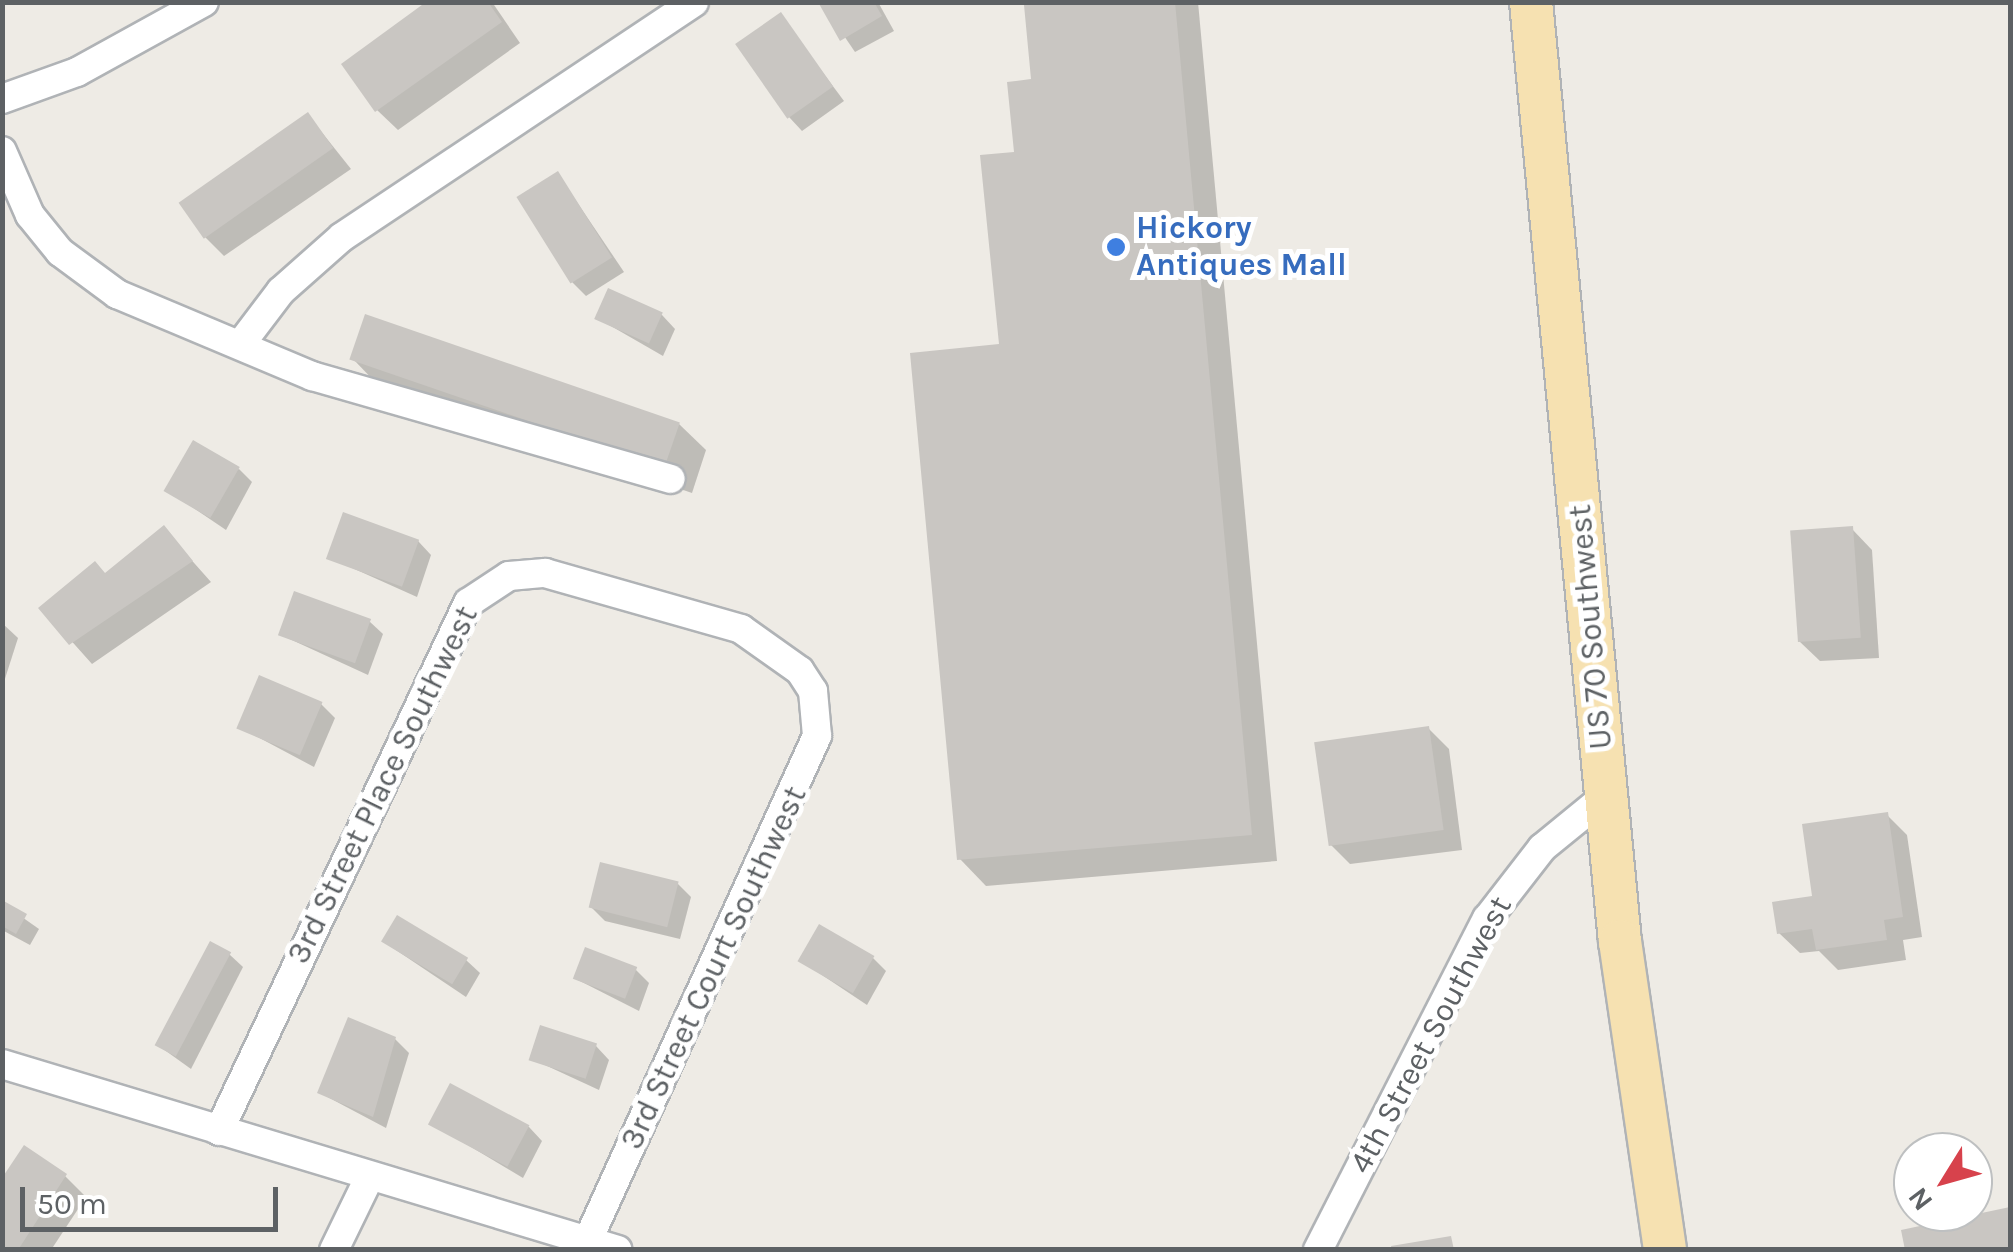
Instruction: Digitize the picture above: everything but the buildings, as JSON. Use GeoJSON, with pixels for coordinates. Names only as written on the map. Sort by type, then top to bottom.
{"type":"FeatureCollection","features":[{"type":"Feature","properties":{"kind":"main road","name":"US 70 Southwest"},"geometry":{"type":"LineString","coordinates":[[1532,2],[1607,794],[1665,1250]]}},
{"type":"Feature","properties":{"kind":"street"},"geometry":{"type":"LineString","coordinates":[[2,99],[77,72],[204,2]]}},
{"type":"Feature","properties":{"kind":"street"},"geometry":{"type":"LineString","coordinates":[[240,346],[282,291],[342,238],[694,2]]}},
{"type":"Feature","properties":{"kind":"street"},"geometry":{"type":"LineString","coordinates":[[2,151],[30,214],[60,252],[117,294],[312,376],[672,479]]}},
{"type":"Feature","properties":{"kind":"street","name":"3rd Street Place Southwest"},"geometry":{"type":"LineString","coordinates":[[219,1131],[468,603],[520,574],[638,600],[774,645],[813,691]]}},
{"type":"Feature","properties":{"kind":"street","name":"3rd Street Court Southwest"},"geometry":{"type":"LineString","coordinates":[[588,1240],[794,799],[817,736],[813,691]]}},
{"type":"Feature","properties":{"kind":"street","name":"4th Street Southwest"},"geometry":{"type":"LineString","coordinates":[[1318,1250],[1487,919],[1542,848],[1607,794]]}},
{"type":"Feature","properties":{"kind":"street"},"geometry":{"type":"LineString","coordinates":[[2,1064],[369,1178],[618,1250]]}},
{"type":"Feature","properties":{"kind":"street"},"geometry":{"type":"LineString","coordinates":[[334,1250],[369,1178]]}},
{"type":"Feature","properties":{"kind":"place","name":"Hickory Antiques Mall"},"geometry":{"type":"Point","coordinates":[1116,247]}}]}
